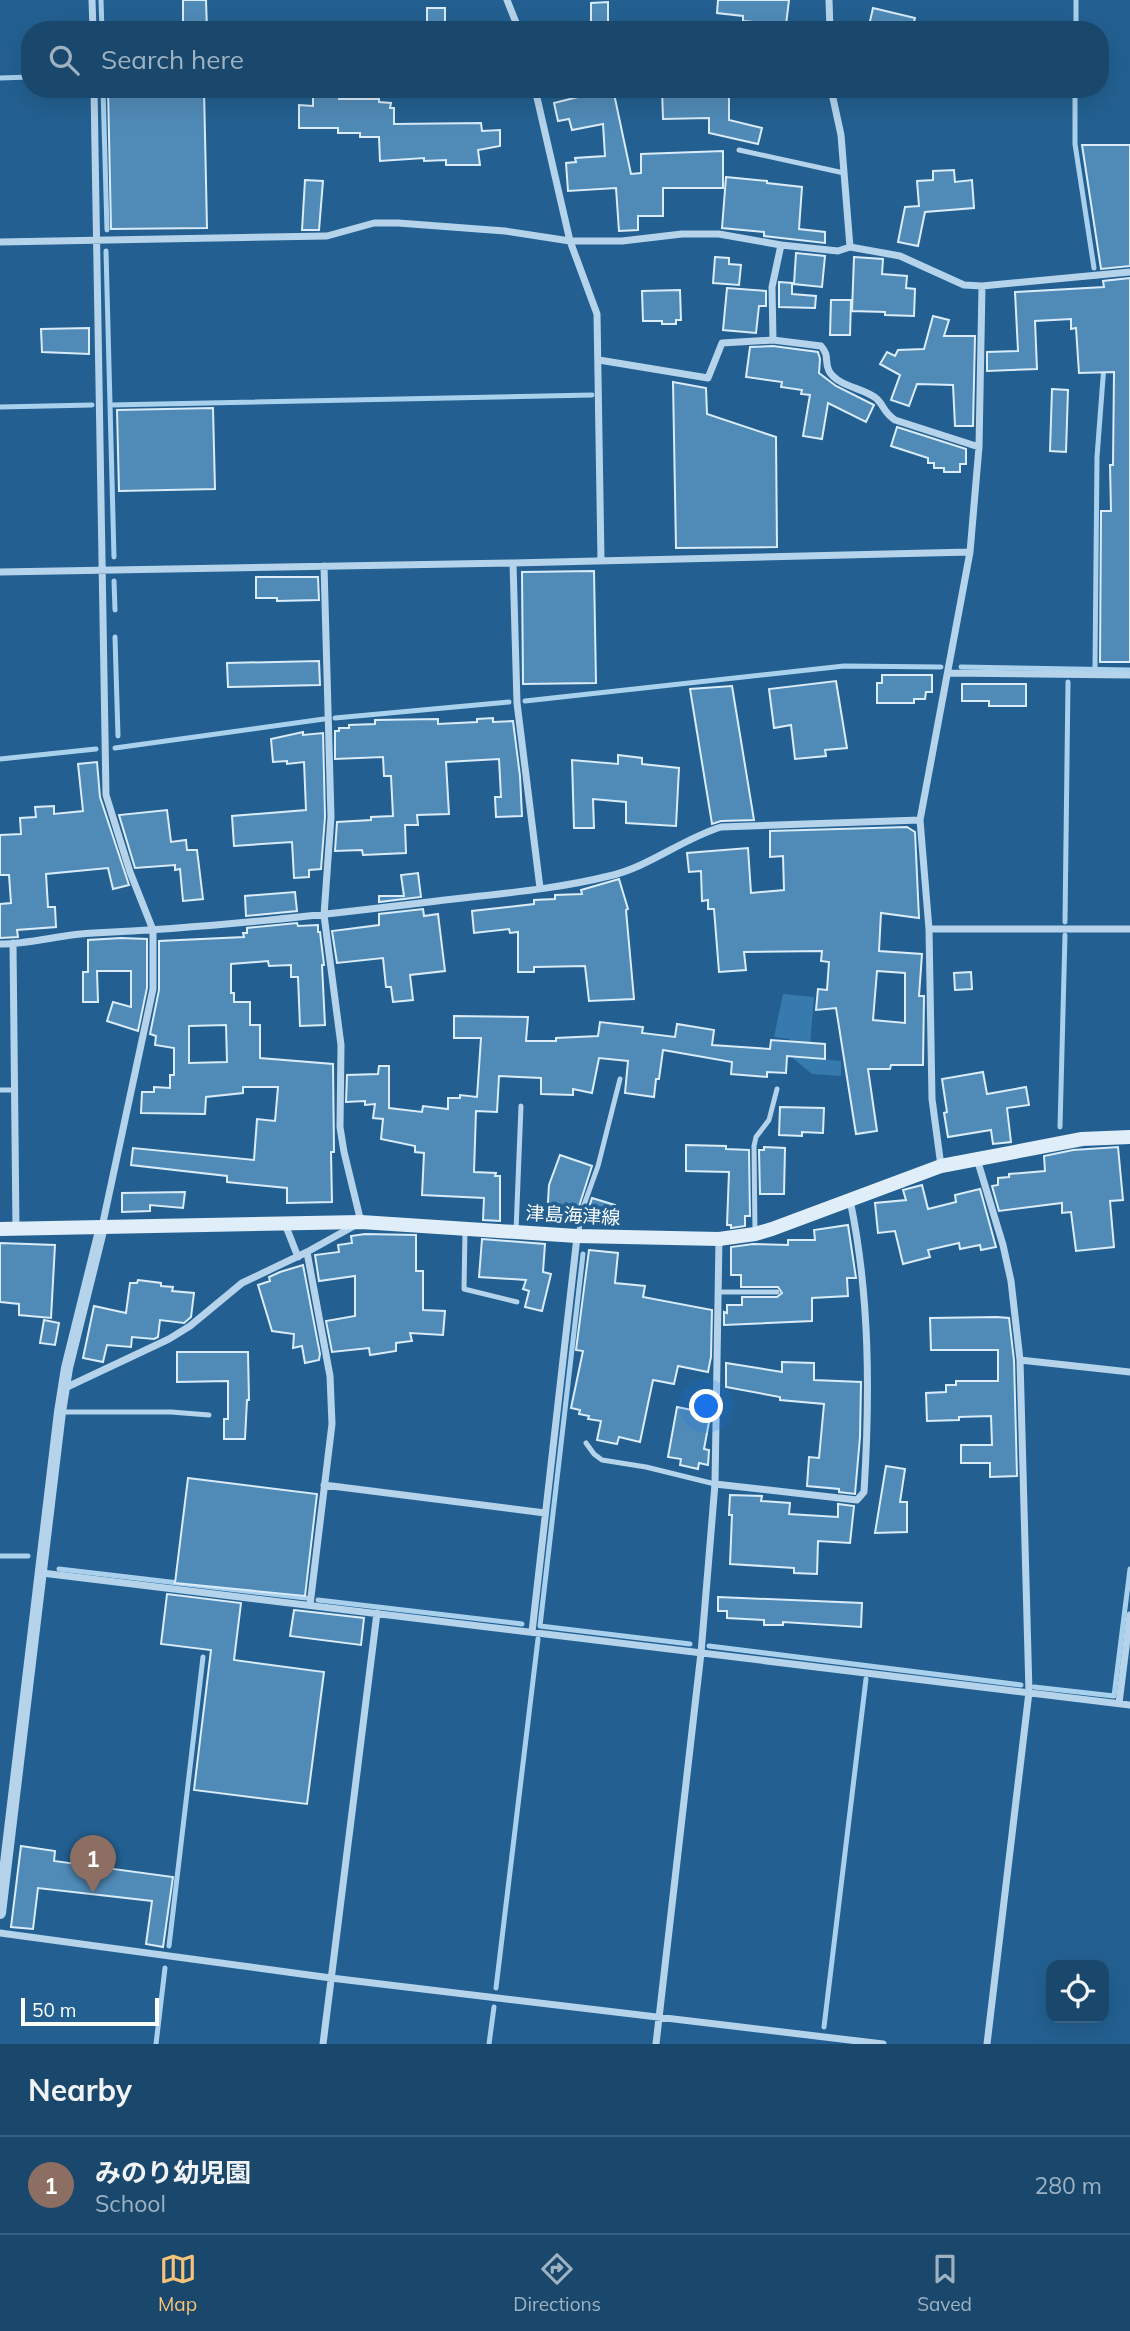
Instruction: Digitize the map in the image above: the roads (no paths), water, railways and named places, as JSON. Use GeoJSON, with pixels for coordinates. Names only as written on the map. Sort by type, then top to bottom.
{"type":"FeatureCollection","features":[{"type":"Feature","properties":{"kind":"main road","name":"津島海津線"},"geometry":{"type":"LineString","coordinates":[[0,1229],[361,1222],[578,1236],[719,1238],[755,1234],[941,1167],[1082,1139],[1130,1137]]}},
{"type":"Feature","properties":{"kind":"street"},"geometry":{"type":"LineString","coordinates":[[92,0],[93,21]]}},
{"type":"Feature","properties":{"kind":"street"},"geometry":{"type":"LineString","coordinates":[[507,0],[515,21]]}},
{"type":"Feature","properties":{"kind":"street"},"geometry":{"type":"LineString","coordinates":[[829,0],[830,21]]}},
{"type":"Feature","properties":{"kind":"street"},"geometry":{"type":"LineString","coordinates":[[0,1913],[60,1412],[153,989],[153,930],[130,873],[106,795],[94,98]]}},
{"type":"Feature","properties":{"kind":"street"},"geometry":{"type":"LineString","coordinates":[[537,98],[570,241],[597,314],[601,560]]}},
{"type":"Feature","properties":{"kind":"street"},"geometry":{"type":"LineString","coordinates":[[833,98],[841,135],[850,247]]}},
{"type":"Feature","properties":{"kind":"street"},"geometry":{"type":"LineString","coordinates":[[0,242],[327,236],[374,223],[398,223],[505,231],[570,241],[719,234],[781,245],[838,251],[850,247],[900,256],[964,285],[982,286],[1130,272]]}},
{"type":"Feature","properties":{"kind":"street"},"geometry":{"type":"LineString","coordinates":[[773,340],[772,287],[781,245]]}},
{"type":"Feature","properties":{"kind":"street"},"geometry":{"type":"LineString","coordinates":[[941,1167],[932,1099],[929,929],[920,820],[970,552],[979,447],[982,286]]}},
{"type":"Feature","properties":{"kind":"street"},"geometry":{"type":"LineString","coordinates":[[599,360],[708,378],[722,343],[773,340],[821,346],[827,353],[829,370],[834,377],[877,399],[885,414],[895,420],[979,447]]}},
{"type":"Feature","properties":{"kind":"street"},"geometry":{"type":"LineString","coordinates":[[0,572],[513,564],[970,552]]}},
{"type":"Feature","properties":{"kind":"street"},"geometry":{"type":"LineString","coordinates":[[513,564],[517,703],[540,888]]}},
{"type":"Feature","properties":{"kind":"street"},"geometry":{"type":"LineString","coordinates":[[64,1389],[169,1339],[190,1326],[242,1283],[298,1257],[361,1222],[340,1127],[341,1045],[324,915],[331,817],[324,566]]}},
{"type":"Feature","properties":{"kind":"street"},"geometry":{"type":"LineString","coordinates":[[948,673],[1130,675]]}},
{"type":"Feature","properties":{"kind":"street"},"geometry":{"type":"LineString","coordinates":[[0,944],[75,934],[324,915],[540,888],[627,871],[720,827],[920,820]]}},
{"type":"Feature","properties":{"kind":"street"},"geometry":{"type":"LineString","coordinates":[[929,929],[1130,929]]}},
{"type":"Feature","properties":{"kind":"street"},"geometry":{"type":"LineString","coordinates":[[13,943],[16,1229]]}},
{"type":"Feature","properties":{"kind":"street"},"geometry":{"type":"LineString","coordinates":[[976,1159],[1003,1245],[1011,1281],[1020,1360],[1029,1692],[987,2044]]}},
{"type":"Feature","properties":{"kind":"street"},"geometry":{"type":"LineString","coordinates":[[715,1484],[857,1500],[864,1492],[869,1410],[860,1249],[850,1200]]}},
{"type":"Feature","properties":{"kind":"street"},"geometry":{"type":"LineString","coordinates":[[285,1224],[298,1257]]}},
{"type":"Feature","properties":{"kind":"street"},"geometry":{"type":"LineString","coordinates":[[532,1632],[578,1236]]}},
{"type":"Feature","properties":{"kind":"street"},"geometry":{"type":"LineString","coordinates":[[656,2044],[701,1653],[715,1484],[719,1238]]}},
{"type":"Feature","properties":{"kind":"street"},"geometry":{"type":"LineString","coordinates":[[307,1252],[330,1376],[332,1424],[310,1605]]}},
{"type":"Feature","properties":{"kind":"street"},"geometry":{"type":"LineString","coordinates":[[1020,1360],[1130,1372]]}},
{"type":"Feature","properties":{"kind":"street"},"geometry":{"type":"LineString","coordinates":[[324,1485],[545,1513]]}},
{"type":"Feature","properties":{"kind":"street"},"geometry":{"type":"LineString","coordinates":[[42,1573],[1130,1705]]}},
{"type":"Feature","properties":{"kind":"street"},"geometry":{"type":"LineString","coordinates":[[323,2044],[377,1613]]}},
{"type":"Feature","properties":{"kind":"street"},"geometry":{"type":"LineString","coordinates":[[1119,1703],[1130,1615]]}},
{"type":"Feature","properties":{"kind":"street"},"geometry":{"type":"LineString","coordinates":[[0,1933],[331,1978],[883,2044]]}},
{"type":"Feature","properties":{"kind":"lane"},"geometry":{"type":"LineString","coordinates":[[740,150],[844,173]]}},
{"type":"Feature","properties":{"kind":"lane"},"geometry":{"type":"LineString","coordinates":[[578,1236],[580,1216],[598,1166],[620,1079]]}},
{"type":"Feature","properties":{"kind":"lane"},"geometry":{"type":"LineString","coordinates":[[755,1234],[754,1146],[756,1137],[769,1120],[777,1088]]}},
{"type":"Feature","properties":{"kind":"lane"},"geometry":{"type":"LineString","coordinates":[[0,1090],[15,1090]]}},
{"type":"Feature","properties":{"kind":"lane"},"geometry":{"type":"LineString","coordinates":[[516,1231],[521,1106]]}},
{"type":"Feature","properties":{"kind":"lane"},"geometry":{"type":"LineString","coordinates":[[465,1228],[464,1289],[517,1302]]}},
{"type":"Feature","properties":{"kind":"lane"},"geometry":{"type":"LineString","coordinates":[[718,1292],[777,1292]]}},
{"type":"Feature","properties":{"kind":"lane"},"geometry":{"type":"LineString","coordinates":[[60,1412],[171,1412],[209,1415]]}},
{"type":"Feature","properties":{"kind":"lane"},"geometry":{"type":"LineString","coordinates":[[586,1443],[594,1454],[612,1463],[646,1466],[715,1484]]}},
{"type":"Feature","properties":{"kind":"waterway"},"geometry":{"type":"LineString","coordinates":[[101,0],[102,21]]}},
{"type":"Feature","properties":{"kind":"waterway"},"geometry":{"type":"LineString","coordinates":[[1076,0],[1076,21]]}},
{"type":"Feature","properties":{"kind":"waterway"},"geometry":{"type":"LineString","coordinates":[[0,78],[21,77]]}},
{"type":"Feature","properties":{"kind":"waterway"},"geometry":{"type":"LineString","coordinates":[[103,98],[107,230]]}},
{"type":"Feature","properties":{"kind":"waterway"},"geometry":{"type":"LineString","coordinates":[[1075,98],[1075,144],[1094,268]]}},
{"type":"Feature","properties":{"kind":"waterway"},"geometry":{"type":"LineString","coordinates":[[106,251],[114,557]]}},
{"type":"Feature","properties":{"kind":"waterway"},"geometry":{"type":"LineString","coordinates":[[1095,669],[1097,457],[1104,365]]}},
{"type":"Feature","properties":{"kind":"waterway"},"geometry":{"type":"LineString","coordinates":[[110,405],[592,395]]}},
{"type":"Feature","properties":{"kind":"waterway"},"geometry":{"type":"LineString","coordinates":[[0,407],[92,405]]}},
{"type":"Feature","properties":{"kind":"waterway"},"geometry":{"type":"LineString","coordinates":[[114,581],[115,610]]}},
{"type":"Feature","properties":{"kind":"waterway"},"geometry":{"type":"LineString","coordinates":[[115,637],[118,736]]}},
{"type":"Feature","properties":{"kind":"waterway"},"geometry":{"type":"LineString","coordinates":[[525,701],[844,666],[941,667]]}},
{"type":"Feature","properties":{"kind":"waterway"},"geometry":{"type":"LineString","coordinates":[[961,667],[1130,670]]}},
{"type":"Feature","properties":{"kind":"waterway"},"geometry":{"type":"LineString","coordinates":[[1065,922],[1068,682]]}},
{"type":"Feature","properties":{"kind":"waterway"},"geometry":{"type":"LineString","coordinates":[[335,718],[509,702]]}},
{"type":"Feature","properties":{"kind":"waterway"},"geometry":{"type":"LineString","coordinates":[[115,748],[324,719]]}},
{"type":"Feature","properties":{"kind":"waterway"},"geometry":{"type":"LineString","coordinates":[[0,759],[96,749]]}},
{"type":"Feature","properties":{"kind":"waterway"},"geometry":{"type":"LineString","coordinates":[[1060,1127],[1065,935]]}},
{"type":"Feature","properties":{"kind":"waterway"},"geometry":{"type":"LineString","coordinates":[[583,1254],[540,1626],[690,1644]]}},
{"type":"Feature","properties":{"kind":"waterway"},"geometry":{"type":"LineString","coordinates":[[0,1556],[28,1556]]}},
{"type":"Feature","properties":{"kind":"waterway"},"geometry":{"type":"LineString","coordinates":[[59,1569],[306,1598]]}},
{"type":"Feature","properties":{"kind":"waterway"},"geometry":{"type":"LineString","coordinates":[[1034,1687],[1114,1696],[1130,1569]]}},
{"type":"Feature","properties":{"kind":"waterway"},"geometry":{"type":"LineString","coordinates":[[318,1600],[522,1624]]}},
{"type":"Feature","properties":{"kind":"waterway"},"geometry":{"type":"LineString","coordinates":[[496,1988],[538,1639]]}},
{"type":"Feature","properties":{"kind":"waterway"},"geometry":{"type":"LineString","coordinates":[[709,1646],[1021,1685]]}},
{"type":"Feature","properties":{"kind":"waterway"},"geometry":{"type":"LineString","coordinates":[[169,1946],[203,1657]]}},
{"type":"Feature","properties":{"kind":"waterway"},"geometry":{"type":"LineString","coordinates":[[824,2027],[866,1679]]}},
{"type":"Feature","properties":{"kind":"waterway"},"geometry":{"type":"LineString","coordinates":[[156,2044],[165,1968]]}},
{"type":"Feature","properties":{"kind":"waterway"},"geometry":{"type":"LineString","coordinates":[[489,2044],[494,2007]]}},
{"type":"Feature","properties":{"kind":"place","name":"みのり幼児園"},"geometry":{"type":"Point","coordinates":[93,1893]}}]}
